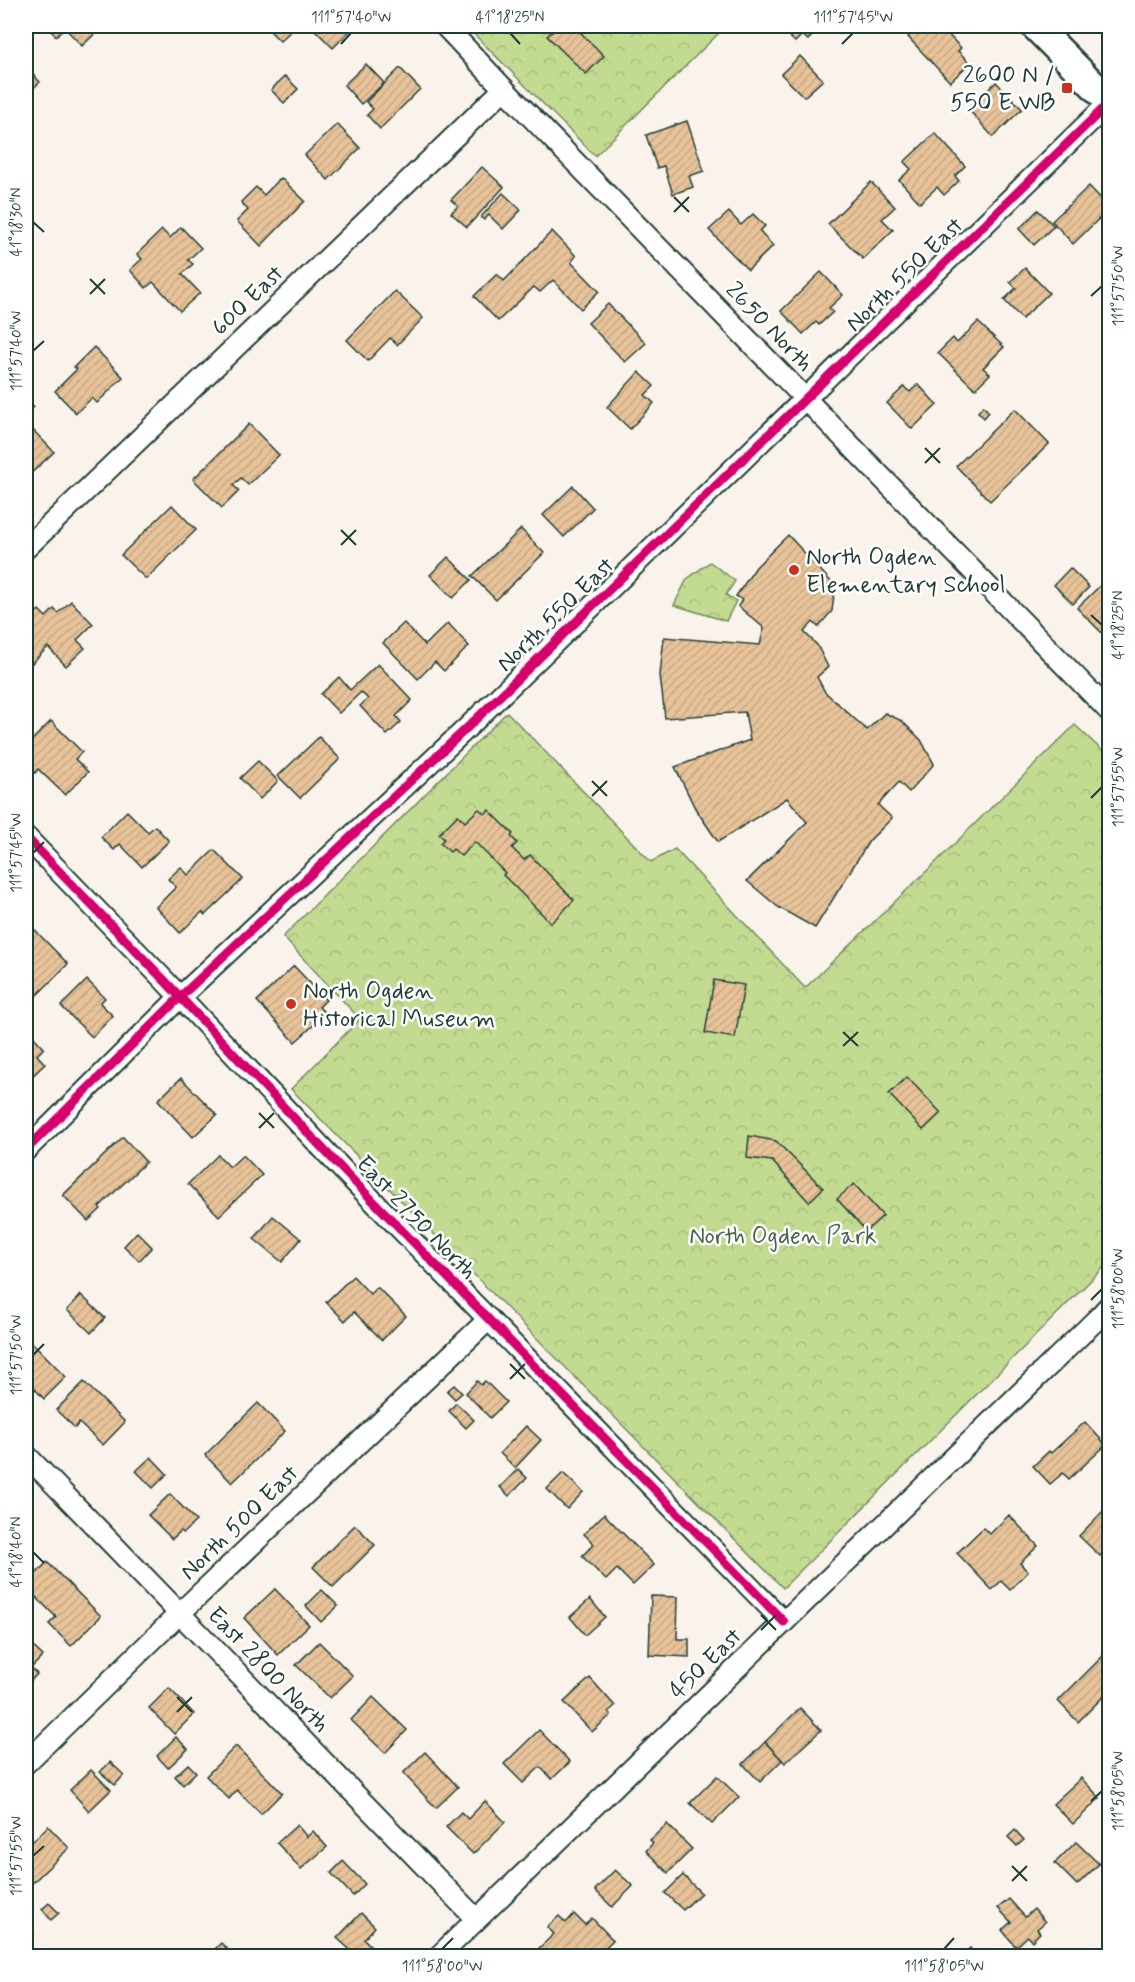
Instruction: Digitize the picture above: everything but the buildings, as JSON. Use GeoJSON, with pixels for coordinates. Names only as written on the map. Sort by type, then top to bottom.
{"type":"FeatureCollection","features":[{"type":"Feature","properties":{"kind":"main road"},"geometry":{"type":"LineString","coordinates":[[1035,26],[1109,102]]}},
{"type":"Feature","properties":{"kind":"street","name":"2650 North"},"geometry":{"type":"LineString","coordinates":[[445,26],[1109,710]]}},
{"type":"Feature","properties":{"kind":"street","name":"600 East"},"geometry":{"type":"LineString","coordinates":[[26,548],[504,89]]}},
{"type":"Feature","properties":{"kind":"street","name":"North 550 East"},"geometry":{"type":"LineString","coordinates":[[26,1150],[180,997],[468,727],[1109,102]]}},
{"type":"Feature","properties":{"kind":"street","name":"East 2750 North"},"geometry":{"type":"LineString","coordinates":[[26,837],[342,1169],[784,1622]]}},
{"type":"Feature","properties":{"kind":"street","name":"North 500 East"},"geometry":{"type":"LineString","coordinates":[[26,1763],[489,1319]]}},
{"type":"Feature","properties":{"kind":"street","name":"450 East"},"geometry":{"type":"LineString","coordinates":[[439,1956],[784,1622],[1106,1319]]}},
{"type":"Feature","properties":{"kind":"street","name":"East 2800 North"},"geometry":{"type":"LineString","coordinates":[[26,1455],[476,1919]]}},
{"type":"Feature","properties":{"kind":"green space"},"geometry":{"type":"Polygon","coordinates":[[[466,26],[726,26],[595,156],[466,26]]]}},
{"type":"Feature","properties":{"kind":"green space"},"geometry":{"type":"Polygon","coordinates":[[[710,562],[735,581],[726,595],[736,601],[726,621],[674,605],[687,579],[710,562]]]}},
{"type":"Feature","properties":{"kind":"green space","name":"North Ogden Park"},"geometry":{"type":"Polygon","coordinates":[[[507,712],[651,862],[675,849],[805,988],[1075,725],[1109,757],[1109,1262],[783,1588],[291,1089],[360,1019],[283,937],[507,712]]]}},
{"type":"Feature","properties":{"kind":"cycle path"},"geometry":{"type":"LineString","coordinates":[[26,1150],[180,997],[468,727],[1110,102]]}},
{"type":"Feature","properties":{"kind":"cycle path"},"geometry":{"type":"LineString","coordinates":[[26,837],[342,1169],[784,1622]]}},
{"type":"Feature","properties":{"kind":"place","name":"2600 N / 550 E WB"},"geometry":{"type":"Point","coordinates":[1067,88]}},
{"type":"Feature","properties":{"kind":"place","name":"North Ogden Elementary School"},"geometry":{"type":"Point","coordinates":[794,570]}},
{"type":"Feature","properties":{"kind":"place","name":"North Ogden Historical Museum"},"geometry":{"type":"Point","coordinates":[291,1004]}}]}
